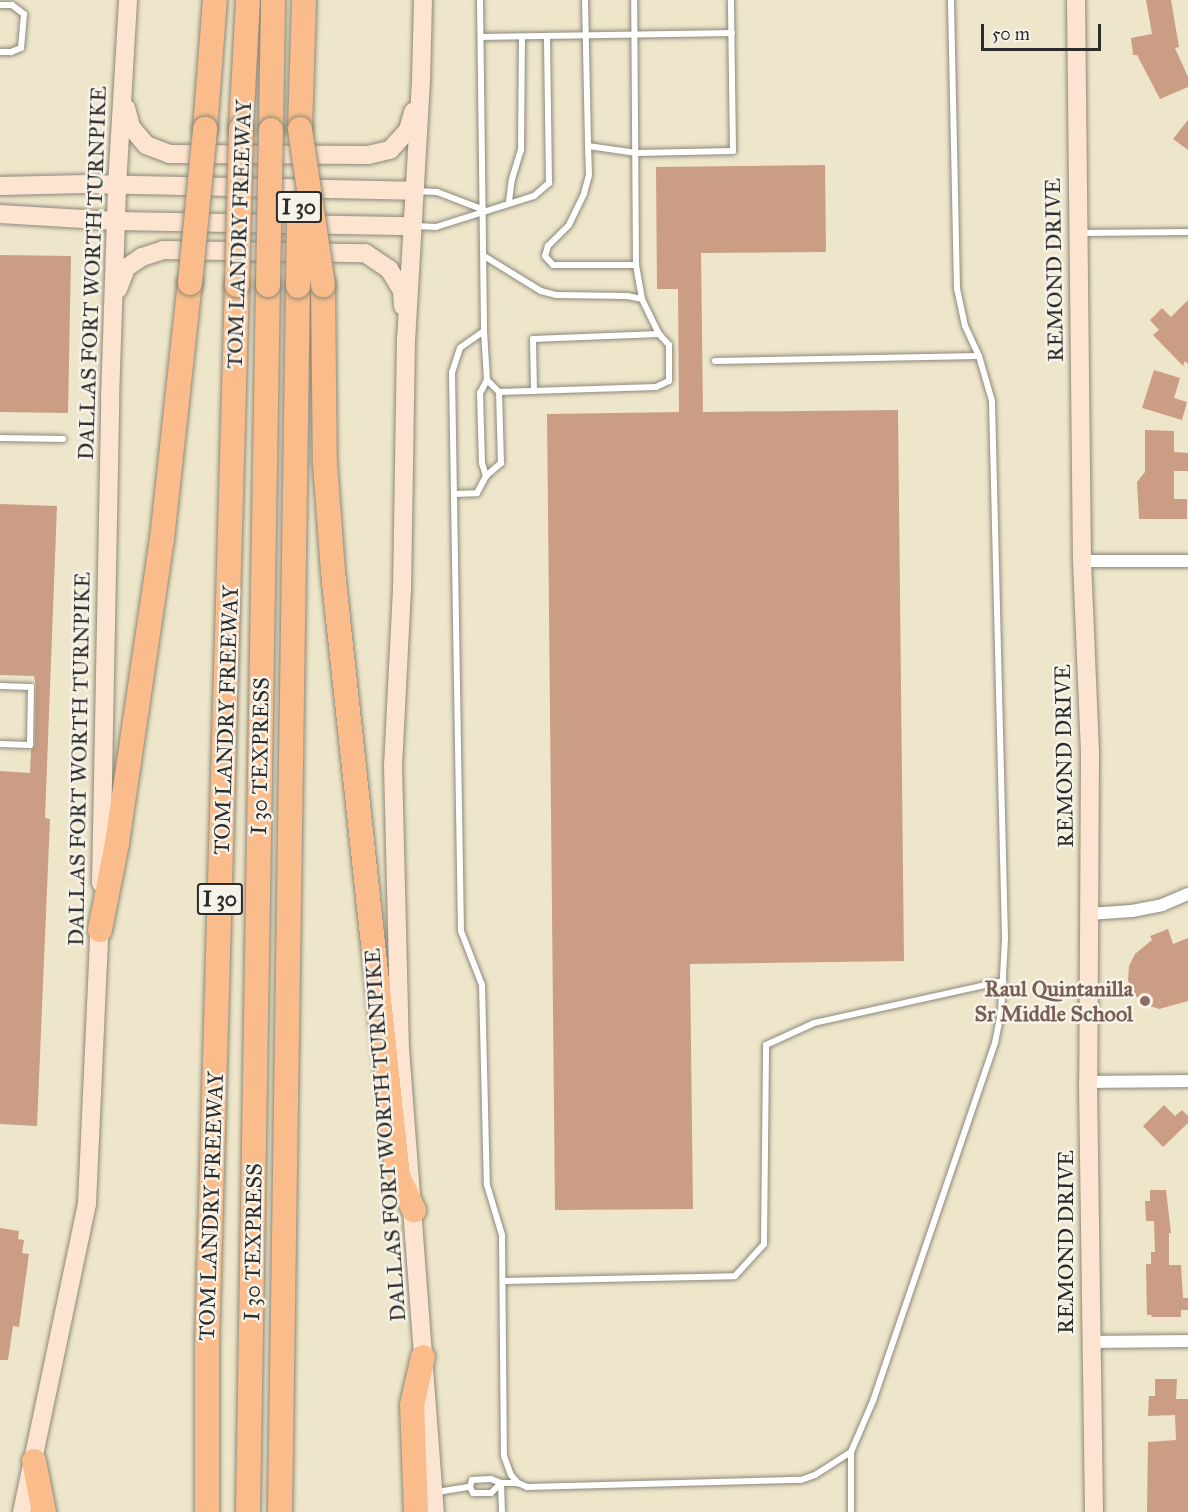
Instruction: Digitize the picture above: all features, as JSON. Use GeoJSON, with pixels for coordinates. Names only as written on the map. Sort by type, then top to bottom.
{"type":"FeatureCollection","features":[{"type":"Feature","properties":{"kind":"highway"},"geometry":{"type":"LineString","coordinates":[[100,930],[124,799],[162,539],[190,283],[215,0]]}},
{"type":"Feature","properties":{"kind":"highway","name":"TOM LANDRY FREEWAY"},"geometry":{"type":"LineString","coordinates":[[207,1512],[207,1343],[241,129],[248,0]]}},
{"type":"Feature","properties":{"kind":"highway","name":"I 30 TEXPRESS"},"geometry":{"type":"LineString","coordinates":[[248,1512],[273,0]]}},
{"type":"Feature","properties":{"kind":"highway","name":"I 30"},"geometry":{"type":"LineString","coordinates":[[280,1512],[300,129],[304,0]]}},
{"type":"Feature","properties":{"kind":"highway"},"geometry":{"type":"LineString","coordinates":[[300,129],[323,285],[325,463],[333,572],[398,1176],[414,1211]]}},
{"type":"Feature","properties":{"kind":"highway"},"geometry":{"type":"LineString","coordinates":[[416,1512],[412,1405],[423,1358]]}},
{"type":"Feature","properties":{"kind":"highway"},"geometry":{"type":"LineString","coordinates":[[33,1461],[44,1512]]}},
{"type":"Feature","properties":{"kind":"main road","name":"DALLAS FORT WORTH TURNPIKE"},"geometry":{"type":"LineString","coordinates":[[22,1512],[87,1204],[100,930],[113,302],[128,0]]}},
{"type":"Feature","properties":{"kind":"main road","name":"DALLAS FORT WORTH TURNPIKE"},"geometry":{"type":"LineString","coordinates":[[423,0],[421,81],[406,338],[402,590],[393,765],[400,1048],[435,1512]]}},
{"type":"Feature","properties":{"kind":"main road","name":"REMOND DRIVE"},"geometry":{"type":"LineString","coordinates":[[1076,0],[1082,561],[1090,752],[1088,1082],[1094,1512]]}},
{"type":"Feature","properties":{"kind":"main road"},"geometry":{"type":"LineString","coordinates":[[123,95],[131,128],[146,145],[169,154],[368,155],[390,150],[408,130],[421,81]]}},
{"type":"Feature","properties":{"kind":"main road"},"geometry":{"type":"LineString","coordinates":[[0,186],[414,191]]}},
{"type":"Feature","properties":{"kind":"main road"},"geometry":{"type":"LineString","coordinates":[[0,214],[116,221],[412,226]]}},
{"type":"Feature","properties":{"kind":"main road"},"geometry":{"type":"LineString","coordinates":[[113,302],[126,268],[142,257],[163,250],[365,253],[389,269],[402,291],[406,338]]}},
{"type":"Feature","properties":{"kind":"street"},"geometry":{"type":"LineString","coordinates":[[1082,561],[1188,561]]}},
{"type":"Feature","properties":{"kind":"street"},"geometry":{"type":"LineString","coordinates":[[1088,914],[1132,911],[1162,905],[1188,894]]}},
{"type":"Feature","properties":{"kind":"street"},"geometry":{"type":"LineString","coordinates":[[1088,1082],[1188,1081]]}},
{"type":"Feature","properties":{"kind":"street"},"geometry":{"type":"LineString","coordinates":[[1090,1342],[1188,1341]]}},
{"type":"Feature","properties":{"kind":"lane"},"geometry":{"type":"LineString","coordinates":[[480,0],[484,331],[487,380],[480,393],[482,463],[486,476]]}},
{"type":"Feature","properties":{"kind":"lane"},"geometry":{"type":"LineString","coordinates":[[585,0],[589,175],[585,194],[569,225],[548,246],[545,256],[552,265],[636,266]]}},
{"type":"Feature","properties":{"kind":"lane"},"geometry":{"type":"LineString","coordinates":[[499,392],[656,387],[669,381],[669,345],[659,334],[642,299],[636,266],[634,0]]}},
{"type":"Feature","properties":{"kind":"lane"},"geometry":{"type":"LineString","coordinates":[[588,146],[636,153],[733,151],[731,0]]}},
{"type":"Feature","properties":{"kind":"lane"},"geometry":{"type":"LineString","coordinates":[[851,1512],[851,1452],[873,1401],[992,1057],[1001,1013],[1005,938],[992,401],[979,356],[965,326],[957,289],[951,0]]}},
{"type":"Feature","properties":{"kind":"lane"},"geometry":{"type":"LineString","coordinates":[[0,5],[12,5],[24,14],[21,48],[10,52],[0,52]]}},
{"type":"Feature","properties":{"kind":"lane"},"geometry":{"type":"LineString","coordinates":[[480,37],[732,33]]}},
{"type":"Feature","properties":{"kind":"lane"},"geometry":{"type":"LineString","coordinates":[[412,226],[436,227],[509,202],[534,196],[549,183],[547,36]]}},
{"type":"Feature","properties":{"kind":"lane"},"geometry":{"type":"LineString","coordinates":[[509,202],[512,179],[521,150],[522,37]]}},
{"type":"Feature","properties":{"kind":"lane"},"geometry":{"type":"LineString","coordinates":[[414,191],[437,192],[484,210]]}},
{"type":"Feature","properties":{"kind":"lane"},"geometry":{"type":"LineString","coordinates":[[1077,234],[1188,232]]}},
{"type":"Feature","properties":{"kind":"lane"},"geometry":{"type":"LineString","coordinates":[[484,256],[541,291],[556,295],[627,296],[642,299]]}},
{"type":"Feature","properties":{"kind":"lane"},"geometry":{"type":"LineString","coordinates":[[484,331],[460,348],[452,373],[461,931],[482,985],[487,1185],[502,1235],[504,1455],[518,1483]]}},
{"type":"Feature","properties":{"kind":"lane"},"geometry":{"type":"LineString","coordinates":[[534,390],[532,339],[659,334]]}},
{"type":"Feature","properties":{"kind":"lane"},"geometry":{"type":"LineString","coordinates":[[715,361],[979,356]]}},
{"type":"Feature","properties":{"kind":"lane"},"geometry":{"type":"LineString","coordinates":[[454,494],[477,492],[486,476],[501,463],[499,392],[487,380]]}},
{"type":"Feature","properties":{"kind":"lane"},"geometry":{"type":"LineString","coordinates":[[0,438],[63,439]]}},
{"type":"Feature","properties":{"kind":"lane"},"geometry":{"type":"LineString","coordinates":[[0,686],[31,687],[30,745],[0,744]]}},
{"type":"Feature","properties":{"kind":"lane"},"geometry":{"type":"LineString","coordinates":[[502,1281],[735,1276],[764,1244],[766,1045],[814,1023],[1003,981]]}},
{"type":"Feature","properties":{"kind":"lane"},"geometry":{"type":"LineString","coordinates":[[501,1483],[491,1493],[473,1493],[470,1487],[472,1480],[491,1479],[501,1483],[518,1483],[527,1486],[801,1479],[815,1475],[851,1452]]}},
{"type":"Feature","properties":{"kind":"lane"},"geometry":{"type":"LineString","coordinates":[[501,1483],[501,1512]]}},
{"type":"Feature","properties":{"kind":"lane"},"geometry":{"type":"LineString","coordinates":[[433,1493],[470,1487]]}},
{"type":"Feature","properties":{"kind":"building"},"geometry":{"type":"Polygon","coordinates":[[[1146,0],[1171,0],[1179,47],[1175,48],[1188,77],[1188,87],[1160,99],[1137,55],[1133,55],[1131,38],[1152,34],[1146,0]]]}},
{"type":"Feature","properties":{"kind":"building"},"geometry":{"type":"Polygon","coordinates":[[[1188,120],[1188,150],[1173,139],[1188,120]]]}},
{"type":"Feature","properties":{"kind":"building"},"geometry":{"type":"Polygon","coordinates":[[[825,165],[826,252],[701,253],[703,412],[898,410],[904,961],[690,964],[693,1209],[555,1210],[547,414],[679,412],[678,289],[657,289],[656,167],[825,165]]]}},
{"type":"Feature","properties":{"kind":"building"},"geometry":{"type":"Polygon","coordinates":[[[0,255],[71,256],[68,413],[0,412],[0,255]]]}},
{"type":"Feature","properties":{"kind":"building"},"geometry":{"type":"Polygon","coordinates":[[[1188,300],[1188,364],[1185,361],[1183,366],[1153,335],[1159,330],[1150,320],[1162,308],[1171,317],[1188,300]]]}},
{"type":"Feature","properties":{"kind":"building"},"geometry":{"type":"Polygon","coordinates":[[[1154,370],[1180,378],[1174,398],[1187,402],[1182,420],[1142,408],[1154,370]]]}},
{"type":"Feature","properties":{"kind":"building"},"geometry":{"type":"Polygon","coordinates":[[[1145,430],[1174,431],[1174,452],[1188,453],[1188,471],[1174,471],[1174,499],[1187,499],[1187,519],[1139,519],[1137,482],[1145,472],[1145,430]]]}},
{"type":"Feature","properties":{"kind":"building"},"geometry":{"type":"Polygon","coordinates":[[[0,504],[57,506],[45,818],[50,819],[37,1126],[0,1124],[0,771],[30,773],[31,750],[35,745],[36,687],[34,676],[0,675],[0,504]]]}},
{"type":"Feature","properties":{"kind":"building"},"geometry":{"type":"Polygon","coordinates":[[[1168,929],[1173,944],[1188,938],[1188,1001],[1159,1009],[1144,1004],[1133,993],[1128,980],[1129,966],[1135,954],[1152,940],[1150,936],[1168,929]]]}},
{"type":"Feature","properties":{"kind":"building"},"geometry":{"type":"Polygon","coordinates":[[[1164,1105],[1175,1116],[1182,1110],[1188,1116],[1188,1123],[1163,1147],[1143,1126],[1164,1105]]]}},
{"type":"Feature","properties":{"kind":"building"},"geometry":{"type":"Polygon","coordinates":[[[1150,1190],[1166,1190],[1171,1233],[1169,1233],[1169,1265],[1181,1265],[1183,1298],[1188,1298],[1188,1310],[1181,1310],[1181,1317],[1147,1315],[1146,1264],[1151,1264],[1151,1252],[1155,1252],[1154,1221],[1146,1221],[1145,1201],[1150,1201],[1150,1190]]]}},
{"type":"Feature","properties":{"kind":"building"},"geometry":{"type":"Polygon","coordinates":[[[0,1228],[19,1231],[18,1239],[24,1240],[22,1253],[29,1254],[19,1327],[13,1326],[8,1360],[0,1360],[0,1228]]]}},
{"type":"Feature","properties":{"kind":"building"},"geometry":{"type":"Polygon","coordinates":[[[1155,1379],[1177,1379],[1176,1399],[1188,1399],[1188,1512],[1147,1512],[1148,1442],[1176,1440],[1175,1415],[1148,1416],[1149,1396],[1155,1396],[1155,1379]]]}},
{"type":"Feature","properties":{"kind":"place","name":"Raul Quintanilla Sr Middle School"},"geometry":{"type":"Point","coordinates":[1145,1001]}}]}
